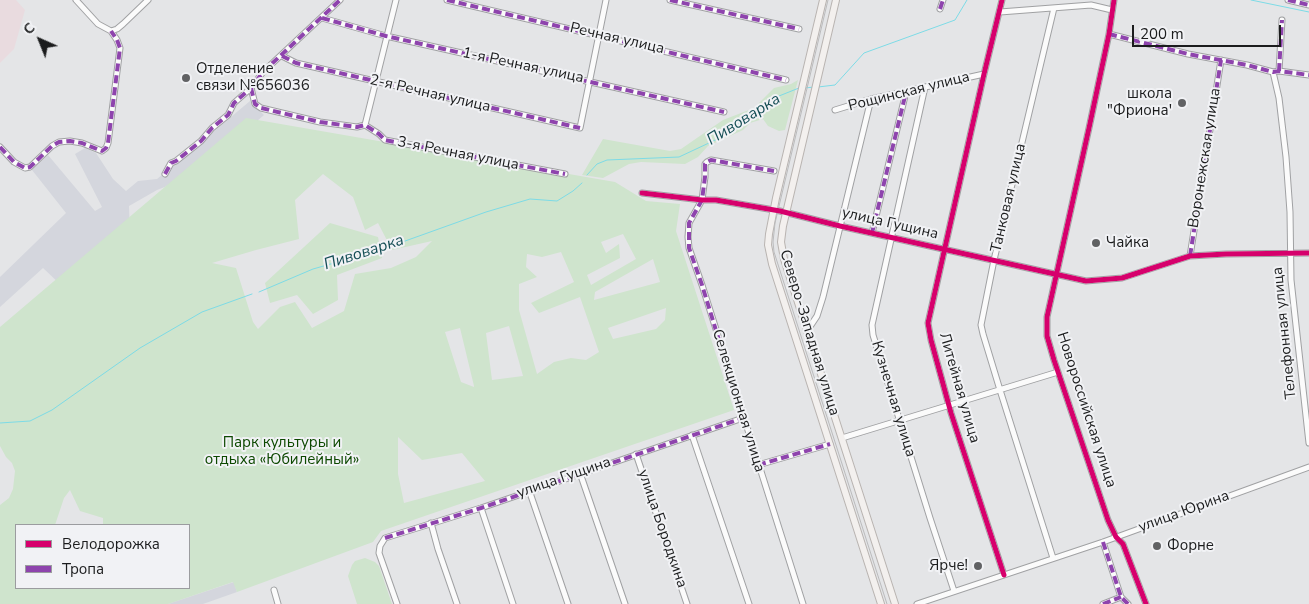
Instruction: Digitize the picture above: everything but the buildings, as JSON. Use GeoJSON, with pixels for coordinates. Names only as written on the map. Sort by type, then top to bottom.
{"type":"FeatureCollection","features":[{"type":"Feature","properties":{"kind":"main road","name":"Северо-Западная улица"},"geometry":{"type":"LineString","coordinates":[[823,0],[769,234],[770,255],[881,604]]}},
{"type":"Feature","properties":{"kind":"main road","name":"Северо-Западная улица"},"geometry":{"type":"LineString","coordinates":[[836,0],[781,233],[782,251],[895,604]]}},
{"type":"Feature","properties":{"kind":"street"},"geometry":{"type":"LineString","coordinates":[[0,148],[14,162],[25,168],[30,167],[52,146],[59,142],[82,143],[102,151],[106,148],[120,48],[111,31],[98,24],[76,0]]}},
{"type":"Feature","properties":{"kind":"street"},"geometry":{"type":"LineString","coordinates":[[111,31],[123,24],[148,0]]}},
{"type":"Feature","properties":{"kind":"street"},"geometry":{"type":"LineString","coordinates":[[165,174],[171,162],[176,161],[201,141],[212,128],[228,115],[234,103],[251,88],[264,72],[340,0]]}},
{"type":"Feature","properties":{"kind":"street"},"geometry":{"type":"LineString","coordinates":[[251,88],[255,104],[260,108],[320,122],[365,126],[396,0]]}},
{"type":"Feature","properties":{"kind":"street","name":"Речная улица"},"geometry":{"type":"LineString","coordinates":[[447,0],[598,34],[786,80]]}},
{"type":"Feature","properties":{"kind":"street"},"geometry":{"type":"LineString","coordinates":[[590,80],[606,0]]}},
{"type":"Feature","properties":{"kind":"street"},"geometry":{"type":"LineString","coordinates":[[670,0],[799,29]]}},
{"type":"Feature","properties":{"kind":"street"},"geometry":{"type":"LineString","coordinates":[[940,9],[942,0]]}},
{"type":"Feature","properties":{"kind":"street","name":"Литейная улица"},"geometry":{"type":"LineString","coordinates":[[1002,0],[928,323],[950,406],[1004,575]]}},
{"type":"Feature","properties":{"kind":"street","name":"Новороссийская улица"},"geometry":{"type":"LineString","coordinates":[[1114,0],[1109,34],[1047,317],[1047,336],[1108,520],[1116,537],[1124,544],[1146,604]]}},
{"type":"Feature","properties":{"kind":"street"},"geometry":{"type":"LineString","coordinates":[[1288,0],[1309,5]]}},
{"type":"Feature","properties":{"kind":"street"},"geometry":{"type":"LineString","coordinates":[[1000,12],[1091,5],[1112,10]]}},
{"type":"Feature","properties":{"kind":"street","name":"Танковая улица"},"geometry":{"type":"LineString","coordinates":[[1053,558],[981,325],[994,260],[1054,8]]}},
{"type":"Feature","properties":{"kind":"street","name":"1-я Речная улица"},"geometry":{"type":"LineString","coordinates":[[322,18],[386,36],[590,80],[724,112]]}},
{"type":"Feature","properties":{"kind":"street","name":"Телефонная улица"},"geometry":{"type":"LineString","coordinates":[[1282,20],[1276,72],[1290,212],[1289,254],[1291,280],[1309,442]]}},
{"type":"Feature","properties":{"kind":"street"},"geometry":{"type":"LineString","coordinates":[[1109,34],[1188,54],[1276,72],[1309,74]]}},
{"type":"Feature","properties":{"kind":"street","name":"2-я Речная улица"},"geometry":{"type":"LineString","coordinates":[[282,56],[296,63],[580,128],[590,80]]}},
{"type":"Feature","properties":{"kind":"street","name":"Воронежская улица"},"geometry":{"type":"LineString","coordinates":[[1190,256],[1221,60]]}},
{"type":"Feature","properties":{"kind":"street","name":"Рощинская улица"},"geometry":{"type":"LineString","coordinates":[[835,110],[925,86],[984,74]]}},
{"type":"Feature","properties":{"kind":"street","name":"Кузнечная улица"},"geometry":{"type":"LineString","coordinates":[[925,86],[872,325],[873,335],[954,591]]}},
{"type":"Feature","properties":{"kind":"street"},"geometry":{"type":"LineString","coordinates":[[872,233],[906,92]]}},
{"type":"Feature","properties":{"kind":"street"},"geometry":{"type":"LineString","coordinates":[[807,331],[817,316],[823,297],[871,100]]}},
{"type":"Feature","properties":{"kind":"street","name":"3-я Речная улица"},"geometry":{"type":"LineString","coordinates":[[365,126],[379,134],[384,140],[566,174]]}},
{"type":"Feature","properties":{"kind":"street"},"geometry":{"type":"LineString","coordinates":[[702,200],[705,164],[711,160],[774,171]]}},
{"type":"Feature","properties":{"kind":"street","name":"улица Гущина"},"geometry":{"type":"LineString","coordinates":[[642,194],[716,200],[786,212],[840,226],[1086,281],[1114,280],[1145,272],[1190,256],[1309,253]]}},
{"type":"Feature","properties":{"kind":"street","name":"Селекционная улица"},"geometry":{"type":"LineString","coordinates":[[702,200],[689,223],[689,248],[802,604]]}},
{"type":"Feature","properties":{"kind":"street"},"geometry":{"type":"LineString","coordinates":[[842,438],[1058,372]]}},
{"type":"Feature","properties":{"kind":"street","name":"улица Гущина"},"geometry":{"type":"LineString","coordinates":[[397,604],[379,553],[380,546],[385,538],[481,508],[743,418]]}},
{"type":"Feature","properties":{"kind":"street"},"geometry":{"type":"LineString","coordinates":[[692,435],[749,604]]}},
{"type":"Feature","properties":{"kind":"street"},"geometry":{"type":"LineString","coordinates":[[758,465],[830,444]]}},
{"type":"Feature","properties":{"kind":"street","name":"улица Бородкина"},"geometry":{"type":"LineString","coordinates":[[636,454],[688,604]]}},
{"type":"Feature","properties":{"kind":"street","name":"улица Юрина"},"geometry":{"type":"LineString","coordinates":[[917,604],[1103,542],[1309,467]]}},
{"type":"Feature","properties":{"kind":"street"},"geometry":{"type":"LineString","coordinates":[[580,473],[625,604]]}},
{"type":"Feature","properties":{"kind":"street"},"geometry":{"type":"LineString","coordinates":[[530,490],[568,604]]}},
{"type":"Feature","properties":{"kind":"street"},"geometry":{"type":"LineString","coordinates":[[481,508],[513,604]]}},
{"type":"Feature","properties":{"kind":"street"},"geometry":{"type":"LineString","coordinates":[[431,523],[457,604]]}},
{"type":"Feature","properties":{"kind":"street"},"geometry":{"type":"LineString","coordinates":[[1103,542],[1121,597],[1128,604]]}},
{"type":"Feature","properties":{"kind":"street"},"geometry":{"type":"LineString","coordinates":[[274,590],[278,604]]}},
{"type":"Feature","properties":{"kind":"street"},"geometry":{"type":"LineString","coordinates":[[1103,604],[1121,597]]}},
{"type":"Feature","properties":{"kind":"shaded area"},"geometry":{"type":"Polygon","coordinates":[[[0,0],[16,0],[25,10],[14,49],[0,63],[0,0]]]}},
{"type":"Feature","properties":{"kind":"shaded area"},"geometry":{"type":"Polygon","coordinates":[[[250,101],[264,115],[188,178],[157,190],[129,206],[130,239],[61,285],[43,268],[0,307],[0,277],[66,213],[32,170],[48,155],[95,211],[102,207],[75,154],[85,148],[96,153],[113,179],[126,191],[138,181],[157,179],[250,101]]]}},
{"type":"Feature","properties":{"kind":"shaded area"},"geometry":{"type":"Polygon","coordinates":[[[234,582],[237,592],[203,604],[168,604],[234,582]]]}},
{"type":"Feature","properties":{"kind":"green space"},"geometry":{"type":"Polygon","coordinates":[[[798,80],[785,130],[779,131],[768,126],[763,119],[750,123],[743,130],[708,146],[698,157],[685,164],[641,162],[629,164],[603,178],[582,175],[603,139],[670,151],[681,149],[723,120],[754,108],[774,88],[791,84],[798,80]]]}},
{"type":"Feature","properties":{"kind":"green space","name":"Парк культуры и отдыха «Юбилейный»"},"geometry":{"type":"Polygon","coordinates":[[[246,118],[615,182],[646,201],[680,204],[676,231],[734,410],[381,531],[373,542],[237,592],[233,582],[168,604],[0,604],[0,505],[9,498],[13,489],[15,471],[12,463],[0,446],[0,327],[246,118]],[[323,174],[295,200],[299,239],[212,263],[236,268],[253,322],[258,329],[280,307],[295,302],[312,328],[344,311],[355,274],[391,268],[416,257],[432,241],[392,250],[378,223],[365,230],[353,197],[323,174]],[[623,234],[601,242],[606,253],[619,244],[620,258],[587,275],[591,285],[636,259],[623,234]],[[561,252],[542,257],[527,254],[526,267],[537,277],[519,284],[519,310],[537,374],[554,362],[571,358],[586,360],[599,352],[580,297],[539,313],[531,303],[574,282],[561,252]],[[653,259],[595,292],[594,300],[660,282],[653,259]],[[666,308],[608,328],[613,339],[656,329],[665,320],[666,308]],[[509,326],[486,333],[492,380],[523,376],[509,326]],[[460,328],[445,332],[461,382],[474,387],[460,328]],[[398,437],[398,474],[404,503],[485,481],[462,453],[422,460],[398,437]]]}},
{"type":"Feature","properties":{"kind":"green space"},"geometry":{"type":"Polygon","coordinates":[[[330,223],[378,237],[382,258],[337,275],[338,300],[313,314],[297,295],[270,303],[265,283],[330,223]]]}},
{"type":"Feature","properties":{"kind":"green space"},"geometry":{"type":"Polygon","coordinates":[[[365,558],[379,566],[392,604],[357,604],[348,576],[355,561],[365,558]]]}},
{"type":"Feature","properties":{"kind":"waterway","name":"Пивоварка"},"geometry":{"type":"LineString","coordinates":[[818,87],[835,85],[864,53],[955,20],[967,0]]}},
{"type":"Feature","properties":{"kind":"waterway","name":"Пивоварка"},"geometry":{"type":"LineString","coordinates":[[1251,0],[1309,12]]}},
{"type":"Feature","properties":{"kind":"waterway","name":"Пивоварка"},"geometry":{"type":"LineString","coordinates":[[805,88],[814,87]]}},
{"type":"Feature","properties":{"kind":"waterway","name":"Пивоварка"},"geometry":{"type":"LineString","coordinates":[[587,175],[597,164],[607,160],[679,157],[726,135],[743,120],[779,96],[799,88]]}},
{"type":"Feature","properties":{"kind":"waterway","name":"Пивоварка"},"geometry":{"type":"LineString","coordinates":[[259,292],[313,269],[380,250],[486,212],[530,199],[557,201],[582,183]]}},
{"type":"Feature","properties":{"kind":"waterway","name":"Пивоварка"},"geometry":{"type":"LineString","coordinates":[[0,423],[30,421],[52,410],[140,348],[202,312],[252,294]]}},
{"type":"Feature","properties":{"kind":"tram line"},"geometry":{"type":"LineString","coordinates":[[828,0],[775,223],[773,242],[774,252],[887,604]]}},
{"type":"Feature","properties":{"kind":"marked path"},"geometry":{"type":"LineString","coordinates":[[165,174],[171,163],[201,141],[212,128],[228,115],[234,103],[251,88],[263,72],[340,0]]}},
{"type":"Feature","properties":{"kind":"marked path"},"geometry":{"type":"LineString","coordinates":[[447,0],[786,80]]}},
{"type":"Feature","properties":{"kind":"marked path"},"geometry":{"type":"LineString","coordinates":[[670,0],[799,29]]}},
{"type":"Feature","properties":{"kind":"marked path"},"geometry":{"type":"LineString","coordinates":[[940,9],[943,0]]}},
{"type":"Feature","properties":{"kind":"marked path"},"geometry":{"type":"LineString","coordinates":[[1288,0],[1309,5]]}},
{"type":"Feature","properties":{"kind":"marked path"},"geometry":{"type":"LineString","coordinates":[[322,18],[386,36],[724,112]]}},
{"type":"Feature","properties":{"kind":"marked path"},"geometry":{"type":"LineString","coordinates":[[1279,71],[1282,20]]}},
{"type":"Feature","properties":{"kind":"marked path"},"geometry":{"type":"LineString","coordinates":[[0,147],[14,162],[25,168],[30,167],[52,146],[59,142],[82,143],[102,151],[106,148],[120,48],[111,31]]}},
{"type":"Feature","properties":{"kind":"marked path"},"geometry":{"type":"LineString","coordinates":[[1109,34],[1188,54],[1273,72],[1309,75]]}},
{"type":"Feature","properties":{"kind":"marked path"},"geometry":{"type":"LineString","coordinates":[[282,56],[296,63],[580,128]]}},
{"type":"Feature","properties":{"kind":"marked path"},"geometry":{"type":"LineString","coordinates":[[1190,256],[1221,60]]}},
{"type":"Feature","properties":{"kind":"marked path"},"geometry":{"type":"LineString","coordinates":[[251,88],[255,104],[261,108],[320,122],[357,127],[365,125],[385,140],[565,174]]}},
{"type":"Feature","properties":{"kind":"marked path"},"geometry":{"type":"LineString","coordinates":[[872,233],[906,92]]}},
{"type":"Feature","properties":{"kind":"marked path"},"geometry":{"type":"LineString","coordinates":[[385,538],[481,508],[743,418],[689,248],[689,223],[702,200],[705,164],[707,162],[711,160],[774,171]]}},
{"type":"Feature","properties":{"kind":"marked path"},"geometry":{"type":"LineString","coordinates":[[758,465],[830,444]]}},
{"type":"Feature","properties":{"kind":"marked path"},"geometry":{"type":"LineString","coordinates":[[1103,542],[1121,597],[1128,604]]}},
{"type":"Feature","properties":{"kind":"marked path"},"geometry":{"type":"LineString","coordinates":[[1103,604],[1121,597]]}},
{"type":"Feature","properties":{"kind":"cycle path"},"geometry":{"type":"LineString","coordinates":[[1002,0],[928,323],[951,413],[1004,575]]}},
{"type":"Feature","properties":{"kind":"cycle path"},"geometry":{"type":"LineString","coordinates":[[1114,0],[1109,34],[1047,317],[1047,336],[1108,520],[1116,537],[1123,544],[1146,604]]}},
{"type":"Feature","properties":{"kind":"cycle path"},"geometry":{"type":"LineString","coordinates":[[642,193],[716,200],[780,211],[1086,281],[1122,278],[1190,256],[1309,253]]}},
{"type":"Feature","properties":{"kind":"place","name":"Отделение связи №656036"},"geometry":{"type":"Point","coordinates":[186,78]}},
{"type":"Feature","properties":{"kind":"place","name":"школа \"Фриона'"},"geometry":{"type":"Point","coordinates":[1182,103]}},
{"type":"Feature","properties":{"kind":"place","name":"Чайка"},"geometry":{"type":"Point","coordinates":[1096,243]}},
{"type":"Feature","properties":{"kind":"place","name":"Форне"},"geometry":{"type":"Point","coordinates":[1157,546]}},
{"type":"Feature","properties":{"kind":"place","name":"Ярче!"},"geometry":{"type":"Point","coordinates":[978,566]}}]}
